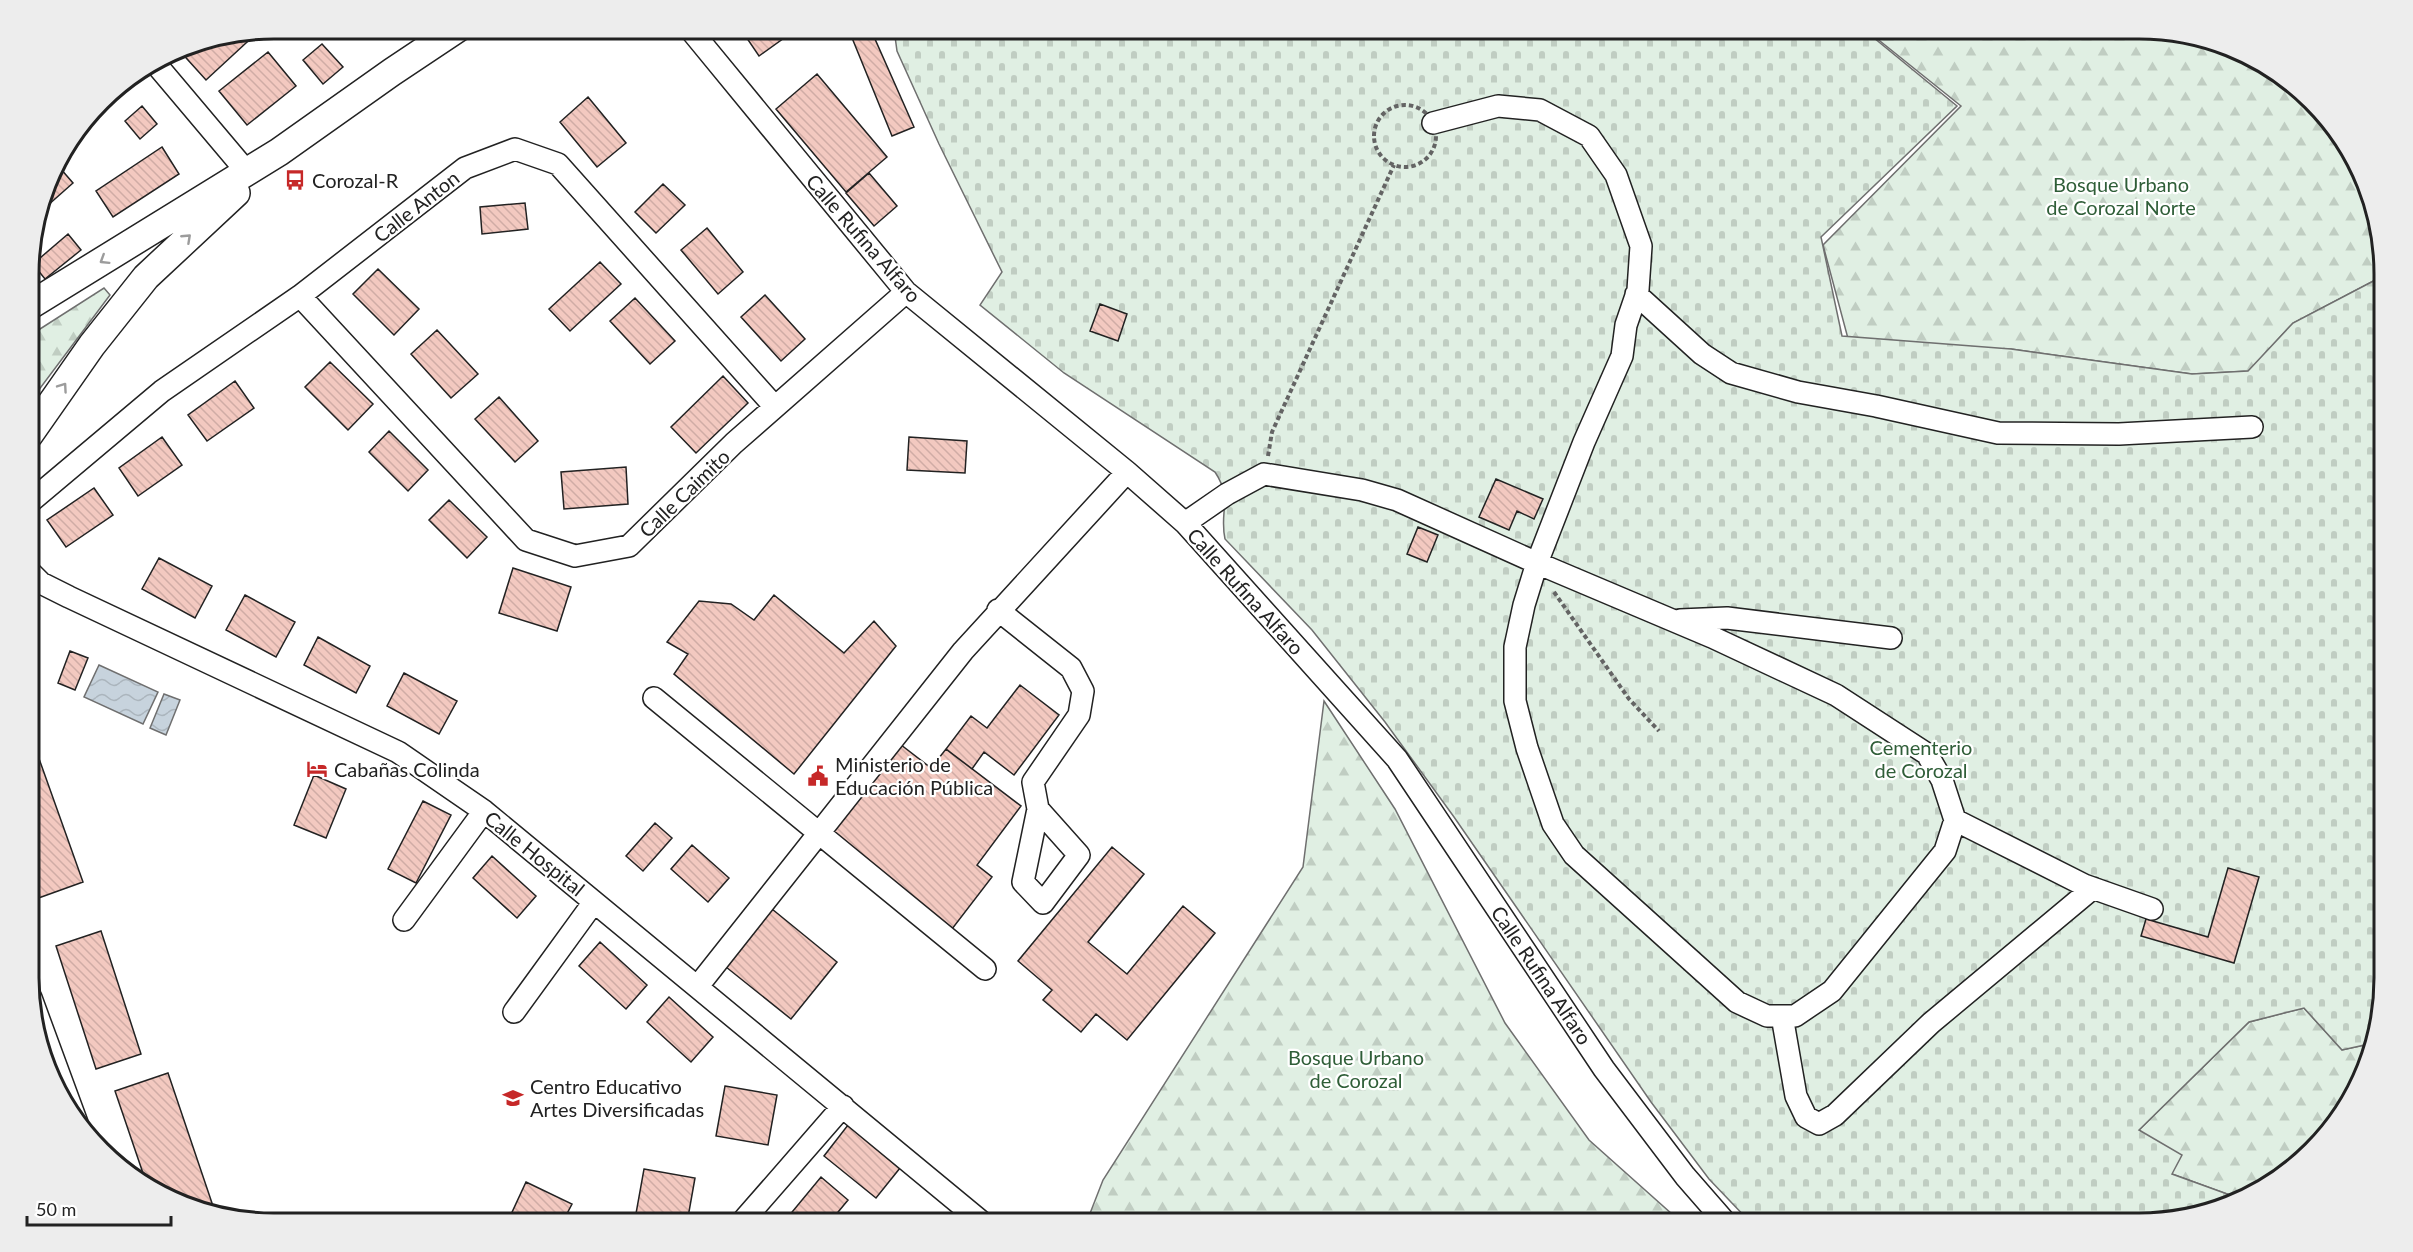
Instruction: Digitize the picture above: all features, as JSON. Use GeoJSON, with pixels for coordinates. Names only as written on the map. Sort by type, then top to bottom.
{"type":"FeatureCollection","features":[{"type":"Feature","properties":{"kind":"main road"},"geometry":{"type":"LineString","coordinates":[[39,300],[279,152],[442,39]]}},
{"type":"Feature","properties":{"kind":"main road"},"geometry":{"type":"LineString","coordinates":[[39,421],[92,345],[146,277],[279,152]]}},
{"type":"Feature","properties":{"kind":"street","name":"Calle Rufina Alfaro"},"geometry":{"type":"LineString","coordinates":[[698,39],[906,292],[1127,472],[1185,523],[1397,759],[1604,1069],[1685,1176],[1717,1213]]}},
{"type":"Feature","properties":{"kind":"street"},"geometry":{"type":"LineString","coordinates":[[160,68],[248,171]]}},
{"type":"Feature","properties":{"kind":"street"},"geometry":{"type":"LineString","coordinates":[[1185,523],[1227,494],[1264,474],[1362,490],[1397,500],[1535,569],[1673,620],[1836,695],[1927,754],[1942,780],[1955,820],[1945,851],[1832,991],[1795,1016],[1767,1016],[1737,1002],[1574,855],[1553,824],[1527,748],[1515,700],[1515,647],[1535,569],[1584,442],[1622,356],[1626,325],[1636,294],[1641,246],[1616,175],[1589,136],[1540,110],[1498,106],[1433,123]]}},
{"type":"Feature","properties":{"kind":"street","name":"Calle Anton"},"geometry":{"type":"LineString","coordinates":[[39,494],[162,391],[300,296],[465,168],[515,148],[558,164],[776,407]]}},
{"type":"Feature","properties":{"kind":"street","name":"Calle Caimito"},"geometry":{"type":"LineString","coordinates":[[300,296],[526,540],[574,556],[629,546],[734,443],[906,292]]}},
{"type":"Feature","properties":{"kind":"street"},"geometry":{"type":"LineString","coordinates":[[1636,294],[1702,354],[1731,373],[1798,392],[1876,406],[1998,433],[2119,434],[2252,427]]}},
{"type":"Feature","properties":{"kind":"street"},"geometry":{"type":"LineString","coordinates":[[698,986],[963,651],[998,610],[1127,472]]}},
{"type":"Feature","properties":{"kind":"street","name":"Calle Hospital"},"geometry":{"type":"LineString","coordinates":[[39,581],[398,752],[484,812],[971,1213]]}},
{"type":"Feature","properties":{"kind":"street"},"geometry":{"type":"LineString","coordinates":[[998,610],[1071,668],[1083,691],[1079,715],[1033,782],[1038,808]]}},
{"type":"Feature","properties":{"kind":"street"},"geometry":{"type":"LineString","coordinates":[[1673,620],[1727,618],[1891,638]]}},
{"type":"Feature","properties":{"kind":"street"},"geometry":{"type":"LineString","coordinates":[[654,698],[985,969]]}},
{"type":"Feature","properties":{"kind":"street"},"geometry":{"type":"LineString","coordinates":[[404,920],[484,812]]}},
{"type":"Feature","properties":{"kind":"street"},"geometry":{"type":"LineString","coordinates":[[1955,820],[2093,888],[2152,909]]}},
{"type":"Feature","properties":{"kind":"street"},"geometry":{"type":"LineString","coordinates":[[1782,1016],[1796,1096],[1806,1117],[1819,1124],[1834,1115],[1931,1023],[2093,888]]}},
{"type":"Feature","properties":{"kind":"street"},"geometry":{"type":"LineString","coordinates":[[514,1012],[594,902]]}},
{"type":"Feature","properties":{"kind":"street"},"geometry":{"type":"LineString","coordinates":[[49,1048],[55,1064]]}},
{"type":"Feature","properties":{"kind":"street"},"geometry":{"type":"LineString","coordinates":[[750,1213],[843,1106]]}},
{"type":"Feature","properties":{"kind":"path"},"geometry":{"type":"LineString","coordinates":[[1402,105],[1422,110],[1433,123],[1436,137],[1435,147],[1430,156],[1413,166],[1394,165],[1385,160],[1375,143],[1377,123],[1383,115],[1402,105]]}},
{"type":"Feature","properties":{"kind":"path"},"geometry":{"type":"LineString","coordinates":[[1264,474],[1272,432],[1394,165]]}},
{"type":"Feature","properties":{"kind":"path"},"geometry":{"type":"LineString","coordinates":[[1535,569],[1551,587],[1629,699],[1659,731]]}},
{"type":"Feature","properties":{"kind":"green space","name":"Cementerio de Corozal"},"geometry":{"type":"Polygon","coordinates":[[[895,39],[1875,39],[1957,106],[1821,237],[1842,336],[2011,349],[2192,374],[2248,371],[2293,323],[2374,281],[2374,978],[2372,1009],[2364,1045],[2342,1050],[2304,1008],[2249,1022],[2139,1130],[2182,1155],[2172,1174],[2229,1195],[2215,1201],[2170,1211],[2139,1213],[1741,1213],[1709,1179],[1651,1102],[1454,817],[1385,722],[1312,630],[1225,539],[1223,490],[1215,472],[1064,373],[980,305],[1002,272],[939,144],[897,51],[895,39]]]}},
{"type":"Feature","properties":{"kind":"green space","name":"Bosque Urbano de Corozal Norte"},"geometry":{"type":"Polygon","coordinates":[[[1877,39],[2139,39],[2170,41],[2215,51],[2257,70],[2294,97],[2316,119],[2343,156],[2362,198],[2366,213],[2372,243],[2374,281],[2293,323],[2249,371],[2192,374],[2011,349],[1850,346],[1823,245],[1961,106],[1877,39]]]}},
{"type":"Feature","properties":{"kind":"green space"},"geometry":{"type":"Polygon","coordinates":[[[104,288],[110,295],[39,390],[39,330],[104,288]]]}},
{"type":"Feature","properties":{"kind":"green space","name":"Bosque Urbano de Corozal"},"geometry":{"type":"Polygon","coordinates":[[[1324,701],[1395,809],[1505,1023],[1589,1140],[1671,1213],[1090,1213],[1103,1180],[1303,867],[1324,701]]]}},
{"type":"Feature","properties":{"kind":"green space"},"geometry":{"type":"Polygon","coordinates":[[[2304,1008],[2342,1050],[2364,1045],[2343,1096],[2316,1133],[2294,1155],[2270,1173],[2229,1195],[2172,1174],[2139,1130],[2249,1022],[2304,1008]]]}},
{"type":"Feature","properties":{"kind":"water"},"geometry":{"type":"Polygon","coordinates":[[[99,665],[158,692],[143,724],[84,697],[99,665]]]}},
{"type":"Feature","properties":{"kind":"water"},"geometry":{"type":"Polygon","coordinates":[[[164,694],[180,700],[166,735],[150,728],[164,694]]]}},
{"type":"Feature","properties":{"kind":"building"},"geometry":{"type":"Polygon","coordinates":[[[747,39],[783,39],[759,56],[747,39]]]}},
{"type":"Feature","properties":{"kind":"building"},"geometry":{"type":"Polygon","coordinates":[[[852,39],[875,39],[914,127],[892,136],[852,39]]]}},
{"type":"Feature","properties":{"kind":"building"},"geometry":{"type":"Polygon","coordinates":[[[249,41],[206,80],[185,57],[213,47],[249,41]]]}},
{"type":"Feature","properties":{"kind":"building"},"geometry":{"type":"Polygon","coordinates":[[[322,44],[343,67],[323,84],[303,60],[322,44]]]}},
{"type":"Feature","properties":{"kind":"building"},"geometry":{"type":"Polygon","coordinates":[[[268,52],[296,86],[247,125],[219,91],[268,52]]]}},
{"type":"Feature","properties":{"kind":"building"},"geometry":{"type":"Polygon","coordinates":[[[817,74],[887,157],[846,192],[776,109],[817,74]]]}},
{"type":"Feature","properties":{"kind":"building"},"geometry":{"type":"Polygon","coordinates":[[[588,97],[626,143],[597,167],[560,122],[588,97]]]}},
{"type":"Feature","properties":{"kind":"building"},"geometry":{"type":"Polygon","coordinates":[[[142,106],[157,124],[140,139],[125,121],[142,106]]]}},
{"type":"Feature","properties":{"kind":"building"},"geometry":{"type":"Polygon","coordinates":[[[162,147],[179,174],[113,217],[96,191],[162,147]]]}},
{"type":"Feature","properties":{"kind":"building"},"geometry":{"type":"Polygon","coordinates":[[[63,171],[73,183],[49,204],[63,171]]]}},
{"type":"Feature","properties":{"kind":"building"},"geometry":{"type":"Polygon","coordinates":[[[869,173],[897,206],[874,226],[846,193],[869,173]]]}},
{"type":"Feature","properties":{"kind":"building"},"geometry":{"type":"Polygon","coordinates":[[[663,184],[685,205],[656,233],[635,212],[663,184]]]}},
{"type":"Feature","properties":{"kind":"building"},"geometry":{"type":"Polygon","coordinates":[[[525,203],[528,229],[482,234],[480,207],[525,203]]]}},
{"type":"Feature","properties":{"kind":"building"},"geometry":{"type":"Polygon","coordinates":[[[707,228],[743,272],[718,294],[681,250],[707,228]]]}},
{"type":"Feature","properties":{"kind":"building"},"geometry":{"type":"Polygon","coordinates":[[[68,234],[81,250],[45,279],[39,272],[40,258],[68,234]]]}},
{"type":"Feature","properties":{"kind":"building"},"geometry":{"type":"Polygon","coordinates":[[[600,262],[621,284],[570,331],[549,309],[600,262]]]}},
{"type":"Feature","properties":{"kind":"building"},"geometry":{"type":"Polygon","coordinates":[[[378,269],[419,309],[394,335],[353,294],[378,269]]]}},
{"type":"Feature","properties":{"kind":"building"},"geometry":{"type":"Polygon","coordinates":[[[765,295],[805,339],[781,361],[741,317],[765,295]]]}},
{"type":"Feature","properties":{"kind":"building"},"geometry":{"type":"Polygon","coordinates":[[[635,298],[675,341],[650,364],[610,321],[635,298]]]}},
{"type":"Feature","properties":{"kind":"building"},"geometry":{"type":"Polygon","coordinates":[[[1100,304],[1127,314],[1118,341],[1090,331],[1100,304]]]}},
{"type":"Feature","properties":{"kind":"building"},"geometry":{"type":"Polygon","coordinates":[[[437,330],[478,374],[451,398],[411,354],[437,330]]]}},
{"type":"Feature","properties":{"kind":"building"},"geometry":{"type":"Polygon","coordinates":[[[330,362],[373,404],[348,430],[305,387],[330,362]]]}},
{"type":"Feature","properties":{"kind":"building"},"geometry":{"type":"Polygon","coordinates":[[[723,376],[748,403],[696,453],[671,427],[723,376]]]}},
{"type":"Feature","properties":{"kind":"building"},"geometry":{"type":"Polygon","coordinates":[[[235,381],[254,408],[207,441],[188,415],[235,381]]]}},
{"type":"Feature","properties":{"kind":"building"},"geometry":{"type":"Polygon","coordinates":[[[499,397],[538,441],[515,462],[475,419],[499,397]]]}},
{"type":"Feature","properties":{"kind":"building"},"geometry":{"type":"Polygon","coordinates":[[[389,431],[428,470],[408,491],[369,452],[389,431]]]}},
{"type":"Feature","properties":{"kind":"building"},"geometry":{"type":"Polygon","coordinates":[[[162,437],[182,465],[138,496],[119,468],[162,437]]]}},
{"type":"Feature","properties":{"kind":"building"},"geometry":{"type":"Polygon","coordinates":[[[909,437],[967,441],[965,473],[907,470],[909,437]]]}},
{"type":"Feature","properties":{"kind":"building"},"geometry":{"type":"Polygon","coordinates":[[[626,467],[628,504],[564,509],[561,472],[626,467]]]}},
{"type":"Feature","properties":{"kind":"building"},"geometry":{"type":"Polygon","coordinates":[[[1496,479],[1543,499],[1534,519],[1517,511],[1509,530],[1479,517],[1496,479]]]}},
{"type":"Feature","properties":{"kind":"building"},"geometry":{"type":"Polygon","coordinates":[[[94,488],[113,515],[66,547],[47,520],[94,488]]]}},
{"type":"Feature","properties":{"kind":"building"},"geometry":{"type":"Polygon","coordinates":[[[449,500],[487,537],[467,558],[429,520],[449,500]]]}},
{"type":"Feature","properties":{"kind":"building"},"geometry":{"type":"Polygon","coordinates":[[[1418,527],[1438,535],[1427,562],[1407,554],[1418,527]]]}},
{"type":"Feature","properties":{"kind":"building"},"geometry":{"type":"Polygon","coordinates":[[[159,558],[212,586],[195,618],[142,589],[159,558]]]}},
{"type":"Feature","properties":{"kind":"building"},"geometry":{"type":"Polygon","coordinates":[[[513,568],[571,587],[557,631],[499,613],[513,568]]]}},
{"type":"Feature","properties":{"kind":"building"},"geometry":{"type":"Polygon","coordinates":[[[245,595],[295,622],[276,657],[226,630],[245,595]]]}},
{"type":"Feature","properties":{"kind":"building"},"geometry":{"type":"Polygon","coordinates":[[[774,595],[844,653],[874,621],[896,646],[794,774],[674,674],[688,654],[667,642],[699,601],[731,604],[754,620],[774,595]]]}},
{"type":"Feature","properties":{"kind":"building"},"geometry":{"type":"Polygon","coordinates":[[[318,637],[370,666],[356,693],[304,665],[318,637]]]}},
{"type":"Feature","properties":{"kind":"building"},"geometry":{"type":"Polygon","coordinates":[[[70,651],[88,658],[75,690],[58,683],[70,651]]]}},
{"type":"Feature","properties":{"kind":"building"},"geometry":{"type":"Polygon","coordinates":[[[404,673],[457,701],[439,734],[387,706],[404,673]]]}},
{"type":"Feature","properties":{"kind":"building"},"geometry":{"type":"Polygon","coordinates":[[[1020,685],[1059,715],[1014,775],[984,752],[972,769],[946,749],[971,716],[987,728],[1020,685]]]}},
{"type":"Feature","properties":{"kind":"building"},"geometry":{"type":"Polygon","coordinates":[[[896,741],[931,768],[946,749],[1021,806],[977,865],[992,877],[952,929],[826,833],[896,741]]]}},
{"type":"Feature","properties":{"kind":"building"},"geometry":{"type":"Polygon","coordinates":[[[39,759],[83,882],[39,898],[39,759]]]}},
{"type":"Feature","properties":{"kind":"building"},"geometry":{"type":"Polygon","coordinates":[[[314,775],[346,789],[326,838],[294,825],[314,775]]]}},
{"type":"Feature","properties":{"kind":"building"},"geometry":{"type":"Polygon","coordinates":[[[423,801],[451,815],[416,883],[388,869],[423,801]]]}},
{"type":"Feature","properties":{"kind":"building"},"geometry":{"type":"Polygon","coordinates":[[[655,823],[672,838],[643,871],[626,856],[655,823]]]}},
{"type":"Feature","properties":{"kind":"building"},"geometry":{"type":"Polygon","coordinates":[[[692,845],[729,878],[708,902],[671,869],[692,845]]]}},
{"type":"Feature","properties":{"kind":"building"},"geometry":{"type":"Polygon","coordinates":[[[1112,847],[1144,874],[1088,942],[1127,974],[1183,906],[1215,933],[1127,1040],[1096,1014],[1081,1032],[1043,1000],[1052,990],[1018,961],[1112,847]]]}},
{"type":"Feature","properties":{"kind":"building"},"geometry":{"type":"Polygon","coordinates":[[[492,856],[536,896],[517,918],[473,878],[492,856]]]}},
{"type":"Feature","properties":{"kind":"building"},"geometry":{"type":"Polygon","coordinates":[[[2228,868],[2259,877],[2234,963],[2141,936],[2146,919],[2208,937],[2228,868]]]}},
{"type":"Feature","properties":{"kind":"building"},"geometry":{"type":"Polygon","coordinates":[[[772,909],[837,962],[791,1019],[726,967],[772,909]]]}},
{"type":"Feature","properties":{"kind":"building"},"geometry":{"type":"Polygon","coordinates":[[[101,931],[141,1054],[96,1069],[56,946],[101,931]]]}},
{"type":"Feature","properties":{"kind":"building"},"geometry":{"type":"Polygon","coordinates":[[[600,942],[647,985],[626,1009],[579,966],[600,942]]]}},
{"type":"Feature","properties":{"kind":"building"},"geometry":{"type":"Polygon","coordinates":[[[669,997],[713,1037],[691,1062],[647,1022],[669,997]]]}},
{"type":"Feature","properties":{"kind":"building"},"geometry":{"type":"Polygon","coordinates":[[[168,1073],[213,1205],[170,1189],[143,1173],[115,1091],[168,1073]]]}},
{"type":"Feature","properties":{"kind":"building"},"geometry":{"type":"Polygon","coordinates":[[[725,1086],[777,1095],[768,1145],[716,1136],[725,1086]]]}},
{"type":"Feature","properties":{"kind":"building"},"geometry":{"type":"Polygon","coordinates":[[[848,1125],[900,1168],[876,1198],[824,1156],[848,1125]]]}},
{"type":"Feature","properties":{"kind":"building"},"geometry":{"type":"Polygon","coordinates":[[[644,1169],[695,1178],[689,1213],[636,1213],[644,1169]]]}},
{"type":"Feature","properties":{"kind":"building"},"geometry":{"type":"Polygon","coordinates":[[[821,1177],[848,1200],[837,1213],[791,1213],[821,1177]]]}},
{"type":"Feature","properties":{"kind":"building"},"geometry":{"type":"Polygon","coordinates":[[[526,1182],[572,1204],[567,1213],[512,1213],[526,1182]]]}},
{"type":"Feature","properties":{"kind":"place","name":"Corozal-R"},"geometry":{"type":"Point","coordinates":[295,180]}},
{"type":"Feature","properties":{"kind":"place","name":"Cabañas Colinda"},"geometry":{"type":"Point","coordinates":[317,769]}},
{"type":"Feature","properties":{"kind":"place","name":"Ministerio de Educación Pública"},"geometry":{"type":"Point","coordinates":[818,776]}},
{"type":"Feature","properties":{"kind":"place","name":"Centro Educativo Artes Diversificadas"},"geometry":{"type":"Point","coordinates":[513,1098]}}]}
